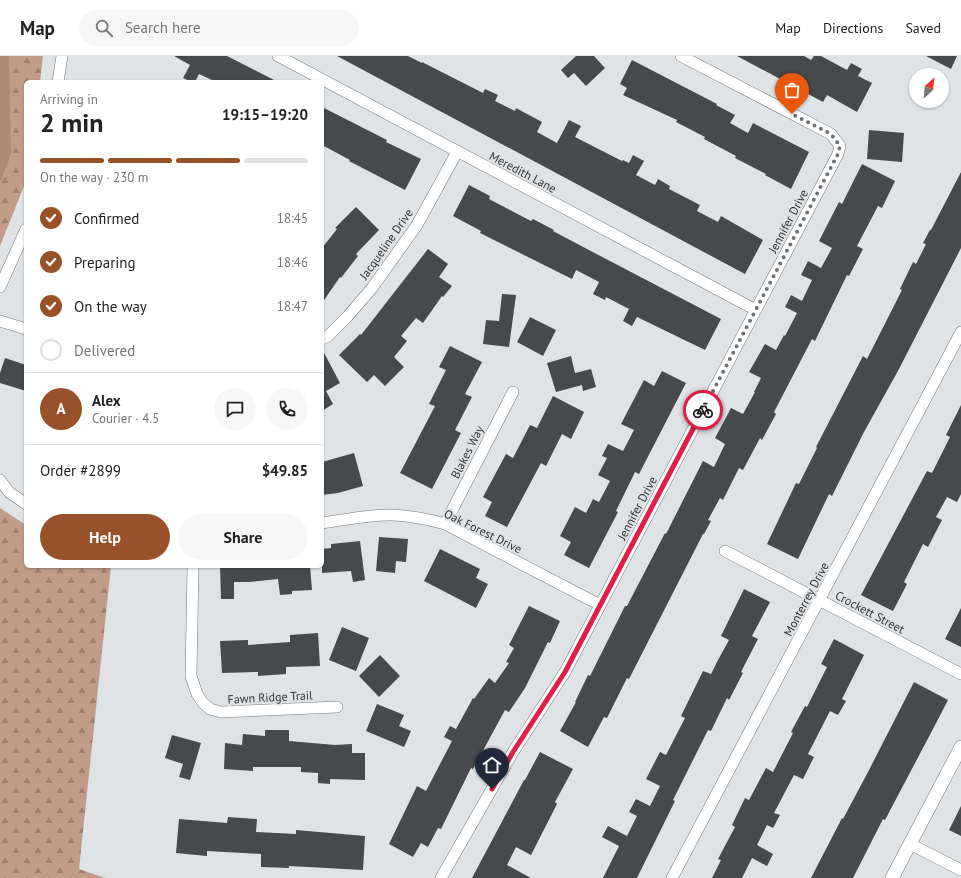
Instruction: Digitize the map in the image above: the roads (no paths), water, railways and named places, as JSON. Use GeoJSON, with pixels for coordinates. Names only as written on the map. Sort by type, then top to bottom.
{"type":"FeatureCollection","features":[{"type":"Feature","properties":{"kind":"street"},"geometry":{"type":"LineString","coordinates":[[58,80],[62,56]]}},
{"type":"Feature","properties":{"kind":"street","name":"Meredith Lane"},"geometry":{"type":"LineString","coordinates":[[278,56],[323,80]]}},
{"type":"Feature","properties":{"kind":"street"},"geometry":{"type":"LineString","coordinates":[[681,56],[703,61]]}},
{"type":"Feature","properties":{"kind":"street","name":"Jennifer Drive"},"geometry":{"type":"LineString","coordinates":[[441,878],[509,758],[565,672],[838,154],[840,146],[831,134],[703,61]]}},
{"type":"Feature","properties":{"kind":"street","name":"Meredith Lane"},"geometry":{"type":"LineString","coordinates":[[324,81],[756,310]]}},
{"type":"Feature","properties":{"kind":"street","name":"Jacqueline Drive"},"geometry":{"type":"LineString","coordinates":[[324,338],[328,336],[348,316],[372,288],[416,225],[457,152]]}},
{"type":"Feature","properties":{"kind":"street"},"geometry":{"type":"LineString","coordinates":[[0,287],[24,234]]}},
{"type":"Feature","properties":{"kind":"street"},"geometry":{"type":"LineString","coordinates":[[0,321],[24,328]]}},
{"type":"Feature","properties":{"kind":"street","name":"Monterrey Drive"},"geometry":{"type":"LineString","coordinates":[[672,878],[961,332]]}},
{"type":"Feature","properties":{"kind":"street","name":"Blakes Way"},"geometry":{"type":"LineString","coordinates":[[445,524],[513,392]]}},
{"type":"Feature","properties":{"kind":"street"},"geometry":{"type":"LineString","coordinates":[[0,480],[9,492],[24,503]]}},
{"type":"Feature","properties":{"kind":"street","name":"Oak Forest Drive"},"geometry":{"type":"LineString","coordinates":[[324,524],[364,517],[392,515],[423,518],[445,524],[600,606]]}},
{"type":"Feature","properties":{"kind":"street","name":"Crockett Street"},"geometry":{"type":"LineString","coordinates":[[725,551],[961,674]]}},
{"type":"Feature","properties":{"kind":"street","name":"Fawn Ridge Trail"},"geometry":{"type":"LineString","coordinates":[[193,568],[191,676],[197,694],[203,703],[210,709],[221,712],[337,706]]}},
{"type":"Feature","properties":{"kind":"street"},"geometry":{"type":"LineString","coordinates":[[892,878],[961,748]]}},
{"type":"Feature","properties":{"kind":"street"},"geometry":{"type":"LineString","coordinates":[[910,844],[961,870]]}}]}
